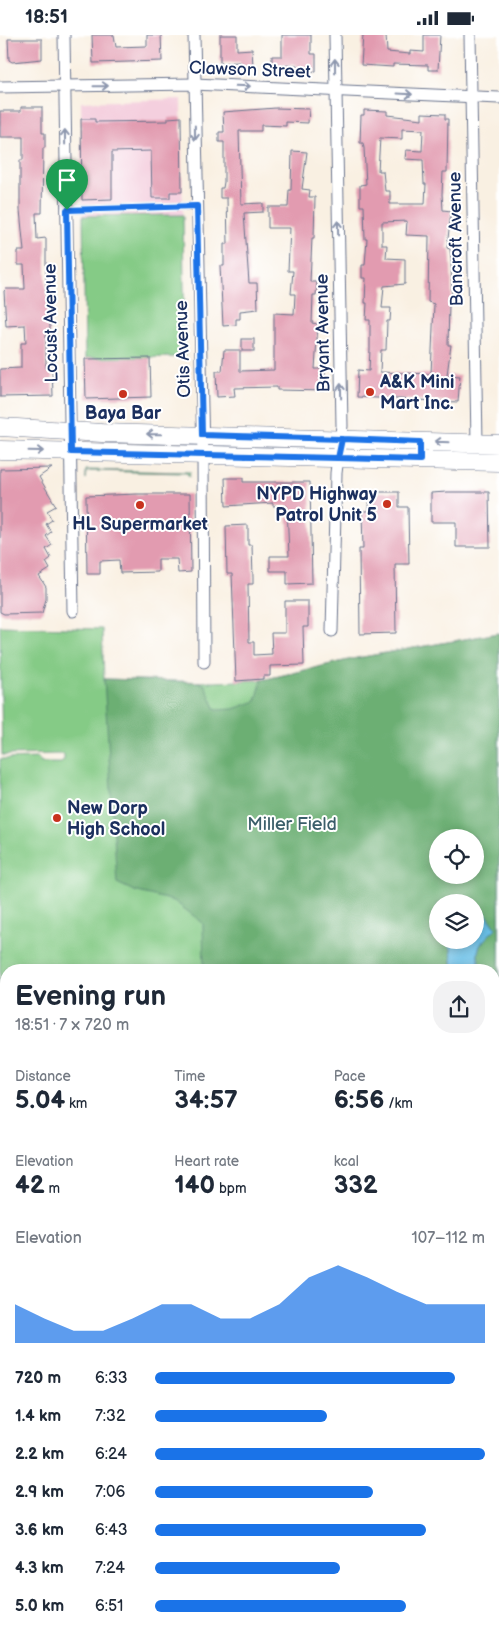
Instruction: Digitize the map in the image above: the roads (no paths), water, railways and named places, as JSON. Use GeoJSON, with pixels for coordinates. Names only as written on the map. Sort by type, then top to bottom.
{"type":"FeatureCollection","features":[{"type":"Feature","properties":{"kind":"main road"},"geometry":{"type":"LineString","coordinates":[[0,427],[71,431],[499,444]]}},
{"type":"Feature","properties":{"kind":"main road"},"geometry":{"type":"LineString","coordinates":[[420,442],[420,460]]}},
{"type":"Feature","properties":{"kind":"main road"},"geometry":{"type":"LineString","coordinates":[[0,450],[499,462]]}},
{"type":"Feature","properties":{"kind":"street","name":"Locust Avenue"},"geometry":{"type":"LineString","coordinates":[[64,35],[73,611]]}},
{"type":"Feature","properties":{"kind":"street","name":"Otis Avenue"},"geometry":{"type":"LineString","coordinates":[[194,35],[203,455],[204,662]]}},
{"type":"Feature","properties":{"kind":"street","name":"Bryant Avenue"},"geometry":{"type":"LineString","coordinates":[[332,631],[338,458],[342,439],[334,35]]}},
{"type":"Feature","properties":{"kind":"street","name":"Bancroft Avenue"},"geometry":{"type":"LineString","coordinates":[[470,35],[477,443]]}},
{"type":"Feature","properties":{"kind":"street","name":"Clawson Street"},"geometry":{"type":"LineString","coordinates":[[0,87],[194,84],[499,98]]}},
{"type":"Feature","properties":{"kind":"lane"},"geometry":{"type":"LineString","coordinates":[[67,210],[197,206]]}},
{"type":"Feature","properties":{"kind":"water"},"geometry":{"type":"Polygon","coordinates":[[[484,911],[496,928],[484,940],[484,911]]]}},
{"type":"Feature","properties":{"kind":"water"},"geometry":{"type":"Polygon","coordinates":[[[451,949],[479,949],[480,964],[452,964],[451,949]]]}},
{"type":"Feature","properties":{"kind":"place","name":"A&K Mini Mart Inc."},"geometry":{"type":"Point","coordinates":[370,392]}},
{"type":"Feature","properties":{"kind":"place","name":"Baya Bar"},"geometry":{"type":"Point","coordinates":[123,394]}},
{"type":"Feature","properties":{"kind":"place","name":"NYPD Highway Patrol Unit 5"},"geometry":{"type":"Point","coordinates":[387,504]}},
{"type":"Feature","properties":{"kind":"place","name":"HL Supermarket"},"geometry":{"type":"Point","coordinates":[140,505]}},
{"type":"Feature","properties":{"kind":"place","name":"New Dorp High School"},"geometry":{"type":"Point","coordinates":[57,818]}},
{"type":"Feature","properties":{"kind":"park label","name":"Miller Field"},"geometry":{"type":"Point","coordinates":[292,824]}}]}
